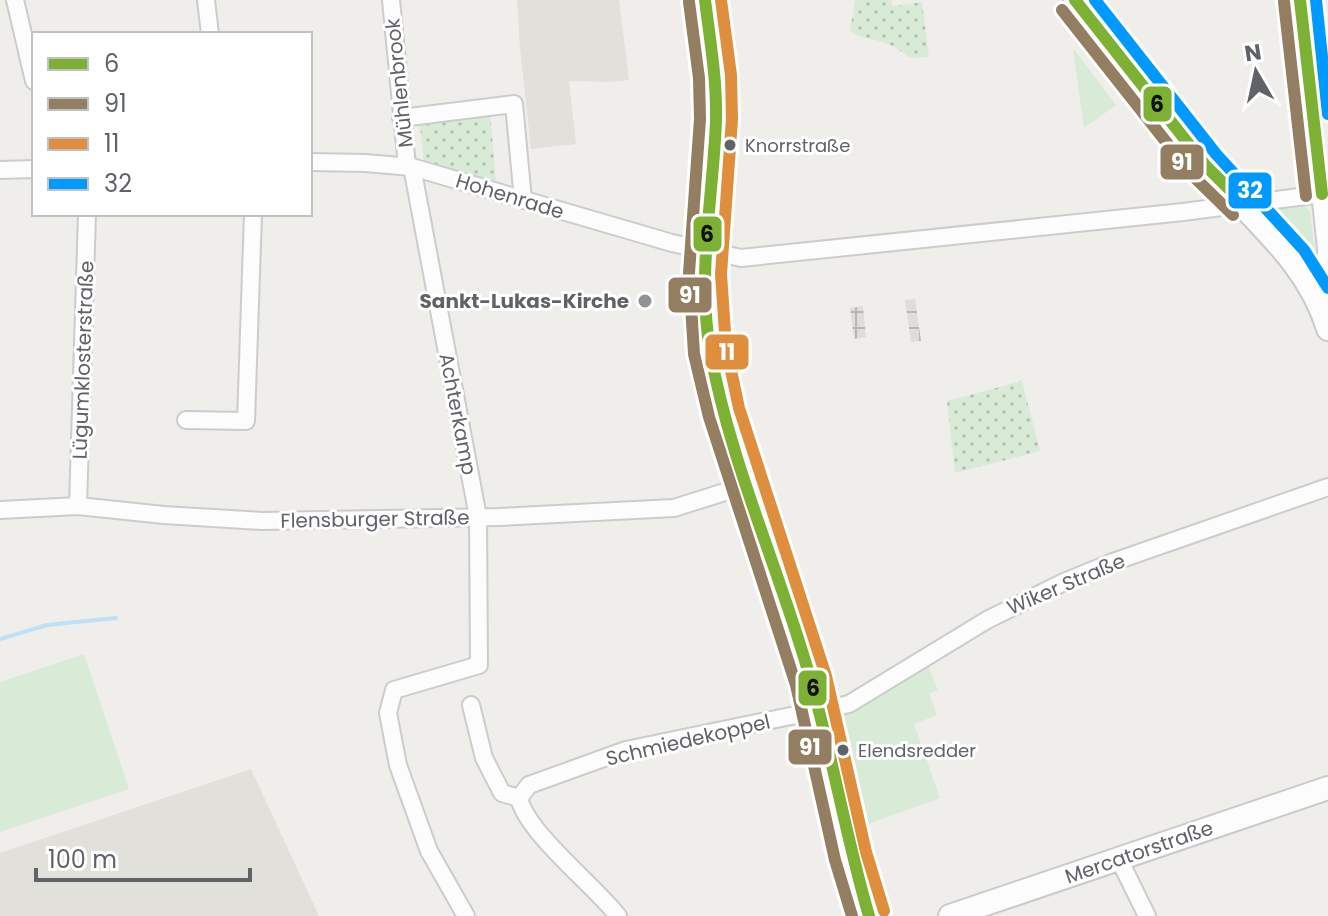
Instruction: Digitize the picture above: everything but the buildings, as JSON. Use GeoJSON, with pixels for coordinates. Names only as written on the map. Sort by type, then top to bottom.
{"type":"FeatureCollection","features":[{"type":"Feature","properties":{"kind":"main road"},"geometry":{"type":"LineString","coordinates":[[1075,0],[1206,166],[1288,254],[1326,321]]}},
{"type":"Feature","properties":{"kind":"main road","name":"Mercatorstraße"},"geometry":{"type":"LineString","coordinates":[[950,916],[1328,788]]}},
{"type":"Feature","properties":{"kind":"street"},"geometry":{"type":"LineString","coordinates":[[15,0],[32,72]]}},
{"type":"Feature","properties":{"kind":"street"},"geometry":{"type":"LineString","coordinates":[[206,0],[210,32]]}},
{"type":"Feature","properties":{"kind":"street","name":"Mühlenbrook"},"geometry":{"type":"LineString","coordinates":[[391,0],[401,118],[409,166]]}},
{"type":"Feature","properties":{"kind":"street"},"geometry":{"type":"LineString","coordinates":[[705,0],[715,77],[716,119],[705,289],[710,350],[724,412],[819,711],[851,856],[869,916]]}},
{"type":"Feature","properties":{"kind":"street"},"geometry":{"type":"LineString","coordinates":[[1300,0],[1322,194],[1327,262],[1326,321]]}},
{"type":"Feature","properties":{"kind":"street"},"geometry":{"type":"LineString","coordinates":[[401,118],[514,104],[523,200]]}},
{"type":"Feature","properties":{"kind":"street","name":"Hohenrade"},"geometry":{"type":"LineString","coordinates":[[312,162],[409,166],[706,251]]}},
{"type":"Feature","properties":{"kind":"street","name":"Achterkamp"},"geometry":{"type":"LineString","coordinates":[[409,166],[478,517],[479,665],[394,690],[388,713],[398,765],[429,851],[466,916]]}},
{"type":"Feature","properties":{"kind":"street"},"geometry":{"type":"LineString","coordinates":[[0,170],[32,169]]}},
{"type":"Feature","properties":{"kind":"street"},"geometry":{"type":"LineString","coordinates":[[706,251],[741,258],[1322,194]]}},
{"type":"Feature","properties":{"kind":"street","name":"Lügumklosterstraße"},"geometry":{"type":"LineString","coordinates":[[78,506],[87,216]]}},
{"type":"Feature","properties":{"kind":"street"},"geometry":{"type":"LineString","coordinates":[[186,420],[246,421],[253,216]]}},
{"type":"Feature","properties":{"kind":"street","name":"Flensburger Straße"},"geometry":{"type":"LineString","coordinates":[[0,510],[78,506],[262,521],[478,517],[674,508],[747,485]]}},
{"type":"Feature","properties":{"kind":"street","name":"Wiker Straße"},"geometry":{"type":"LineString","coordinates":[[819,711],[849,704],[996,614],[1064,582],[1328,487]]}},
{"type":"Feature","properties":{"kind":"street"},"geometry":{"type":"LineString","coordinates":[[471,705],[484,758],[502,793],[519,798],[521,807],[538,832],[601,894],[618,916]]}},
{"type":"Feature","properties":{"kind":"street","name":"Schmiedekoppel"},"geometry":{"type":"LineString","coordinates":[[519,798],[529,785],[626,750],[819,711]]}},
{"type":"Feature","properties":{"kind":"street"},"geometry":{"type":"LineString","coordinates":[[1119,859],[1147,916]]}},
{"type":"Feature","properties":{"kind":"shaded area"},"geometry":{"type":"Polygon","coordinates":[[[517,0],[619,0],[629,80],[569,81],[576,144],[531,149],[517,0]]]}},
{"type":"Feature","properties":{"kind":"shaded area"},"geometry":{"type":"Polygon","coordinates":[[[915,299],[921,341],[911,342],[905,300],[915,299]]]}},
{"type":"Feature","properties":{"kind":"shaded area"},"geometry":{"type":"Polygon","coordinates":[[[863,306],[866,337],[854,339],[850,308],[863,306]]]}},
{"type":"Feature","properties":{"kind":"shaded area"},"geometry":{"type":"Polygon","coordinates":[[[251,769],[319,916],[0,916],[0,853],[251,769]]]}},
{"type":"Feature","properties":{"kind":"green space"},"geometry":{"type":"Polygon","coordinates":[[[855,0],[891,0],[893,6],[922,2],[929,57],[910,58],[898,49],[850,31],[855,0]]]}},
{"type":"Feature","properties":{"kind":"green space"},"geometry":{"type":"Polygon","coordinates":[[[1073,48],[1116,105],[1084,128],[1073,48]]]}},
{"type":"Feature","properties":{"kind":"green space"},"geometry":{"type":"Polygon","coordinates":[[[490,110],[496,183],[424,163],[419,118],[490,110]]]}},
{"type":"Feature","properties":{"kind":"green space"},"geometry":{"type":"Polygon","coordinates":[[[1305,207],[1310,211],[1313,256],[1276,212],[1305,207]]]}},
{"type":"Feature","properties":{"kind":"green space"},"geometry":{"type":"Polygon","coordinates":[[[1022,381],[1040,451],[955,473],[947,401],[1022,381]]]}},
{"type":"Feature","properties":{"kind":"green space"},"geometry":{"type":"Polygon","coordinates":[[[84,654],[129,789],[0,832],[0,682],[84,654]]]}},
{"type":"Feature","properties":{"kind":"green space"},"geometry":{"type":"Polygon","coordinates":[[[924,656],[938,690],[929,694],[937,715],[914,724],[940,798],[868,824],[841,706],[924,656]]]}},
{"type":"Feature","properties":{"kind":"waterway"},"geometry":{"type":"LineString","coordinates":[[0,639],[47,625],[116,618]]}},
{"type":"Feature","properties":{"kind":"transit line","name":"6"},"geometry":{"type":"LineString","coordinates":[[705,0],[716,106],[705,264],[710,350],[730,434],[811,681],[869,916]]}},
{"type":"Feature","properties":{"kind":"transit line","name":"11"},"geometry":{"type":"LineString","coordinates":[[721,0],[731,75],[732,119],[721,274],[726,347],[739,408],[826,676],[866,852],[884,911]]}},
{"type":"Feature","properties":{"kind":"transit line","name":"6"},"geometry":{"type":"LineString","coordinates":[[1075,0],[1206,166],[1244,204]]}},
{"type":"Feature","properties":{"kind":"transit line","name":"32"},"geometry":{"type":"LineString","coordinates":[[1095,0],[1216,154],[1304,250],[1328,288]]}},
{"type":"Feature","properties":{"kind":"transit line","name":"6"},"geometry":{"type":"LineString","coordinates":[[1300,0],[1322,194]]}},
{"type":"Feature","properties":{"kind":"transit line","name":"32"},"geometry":{"type":"LineString","coordinates":[[1316,0],[1328,114]]}},
{"type":"Feature","properties":{"kind":"transit line","name":"91"},"geometry":{"type":"LineString","coordinates":[[689,2],[699,78],[700,119],[689,273],[694,354],[709,417],[796,685],[835,860],[852,916]]}},
{"type":"Feature","properties":{"kind":"transit line","name":"91"},"geometry":{"type":"LineString","coordinates":[[1284,2],[1306,196]]}},
{"type":"Feature","properties":{"kind":"transit line","name":"91"},"geometry":{"type":"LineString","coordinates":[[1062,10],[1193,176],[1233,215]]}},
{"type":"Feature","properties":{"kind":"place","name":"Knorrstraße"},"geometry":{"type":"Point","coordinates":[730,145]}},
{"type":"Feature","properties":{"kind":"place","name":"Sankt-Lukas-Kirche"},"geometry":{"type":"Point","coordinates":[645,301]}},
{"type":"Feature","properties":{"kind":"place","name":"Elendsredder"},"geometry":{"type":"Point","coordinates":[843,750]}}]}
